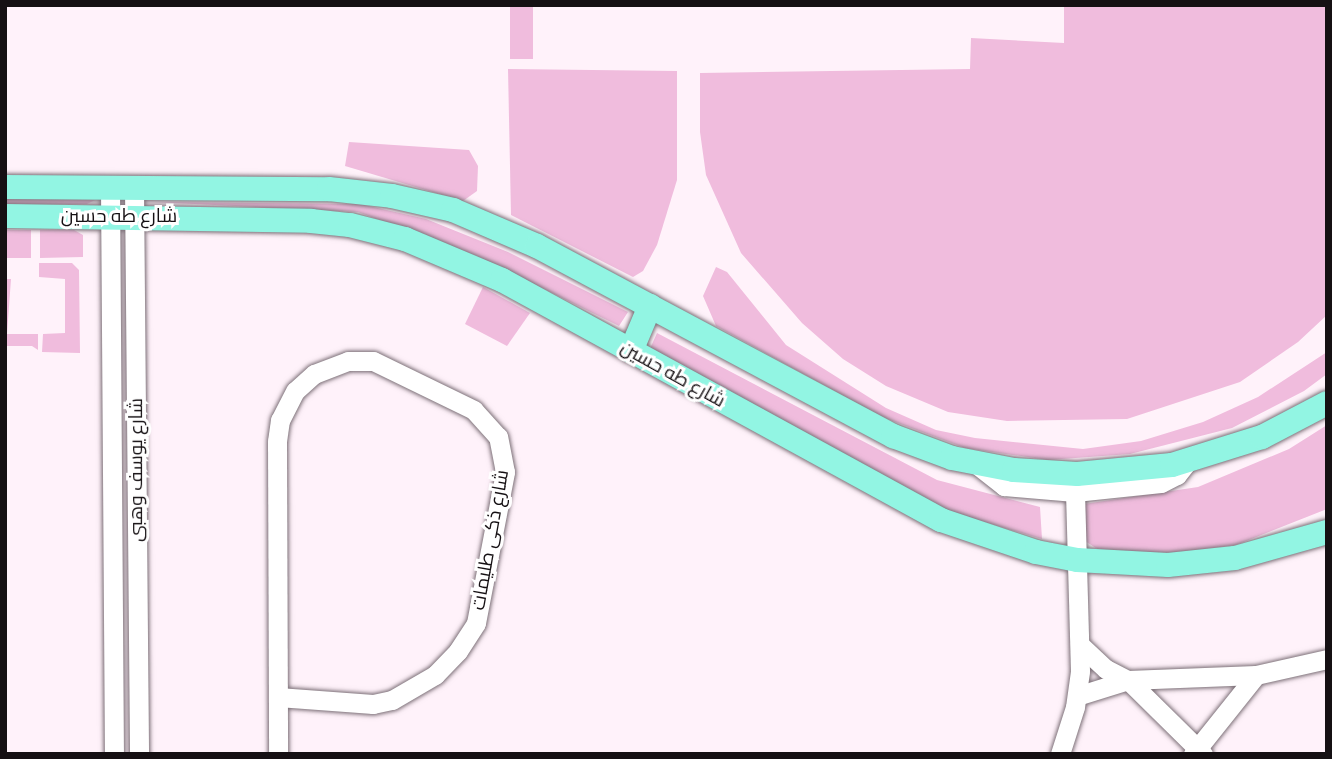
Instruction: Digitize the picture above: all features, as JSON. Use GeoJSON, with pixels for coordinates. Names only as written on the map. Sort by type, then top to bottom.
{"type":"FeatureCollection","features":[{"type":"Feature","properties":{"kind":"main road","name":"شارع طه حسين"},"geometry":{"type":"LineString","coordinates":[[5,187],[329,189],[424,202],[510,232],[892,436],[976,464],[1077,474],[1188,461],[1262,437],[1327,403]]}},
{"type":"Feature","properties":{"kind":"main road","name":"شارع طه حسين"},"geometry":{"type":"LineString","coordinates":[[5,216],[311,221],[377,231],[479,269],[941,520],[1003,544],[1077,560],[1135,565],[1202,563],[1267,551],[1327,532]]}},
{"type":"Feature","properties":{"kind":"main road"},"geometry":{"type":"LineString","coordinates":[[631,351],[650,306]]}},
{"type":"Feature","properties":{"kind":"street","name":"شارع يوسف وهبى"},"geometry":{"type":"LineString","coordinates":[[114,754],[122,187]]}},
{"type":"Feature","properties":{"kind":"street","name":"شارع يوسف وهبى"},"geometry":{"type":"LineString","coordinates":[[122,216],[139,754]]}},
{"type":"Feature","properties":{"kind":"street","name":"شارع ذكى طليمات"},"geometry":{"type":"LineString","coordinates":[[278,698],[373,704],[392,700],[441,670],[476,623],[505,472],[498,437],[474,410],[373,361],[348,361],[314,374],[295,391],[280,420],[278,698],[278,754]]}},
{"type":"Feature","properties":{"kind":"street"},"geometry":{"type":"LineString","coordinates":[[976,464],[1004,486],[1075,492],[1161,483],[1177,475],[1188,461]]}},
{"type":"Feature","properties":{"kind":"street"},"geometry":{"type":"LineString","coordinates":[[1060,754],[1077,696],[1080,645],[1075,492]]}},
{"type":"Feature","properties":{"kind":"street"},"geometry":{"type":"LineString","coordinates":[[1080,645],[1096,662],[1128,680],[1198,752],[1256,675]]}},
{"type":"Feature","properties":{"kind":"street"},"geometry":{"type":"LineString","coordinates":[[1077,696],[1128,680],[1256,675],[1327,659]]}},
{"type":"Feature","properties":{"kind":"shaded area"},"geometry":{"type":"Polygon","coordinates":[[[510,5],[533,5],[533,59],[510,59],[510,5]]]}},
{"type":"Feature","properties":{"kind":"shaded area"},"geometry":{"type":"Polygon","coordinates":[[[1064,5],[1327,5],[1327,315],[1298,342],[1240,382],[1127,419],[1007,421],[948,412],[886,386],[843,359],[802,323],[741,253],[706,175],[700,132],[700,73],[970,69],[971,38],[1064,43],[1064,5]]]}},
{"type":"Feature","properties":{"kind":"shaded area"},"geometry":{"type":"Polygon","coordinates":[[[508,69],[677,71],[677,180],[657,245],[643,271],[633,277],[511,215],[508,69]]]}},
{"type":"Feature","properties":{"kind":"shaded area"},"geometry":{"type":"Polygon","coordinates":[[[349,142],[469,150],[478,166],[477,191],[463,201],[345,166],[349,142]]]}},
{"type":"Feature","properties":{"kind":"shaded area"},"geometry":{"type":"Polygon","coordinates":[[[5,195],[95,200],[87,204],[5,204],[5,195]]]}},
{"type":"Feature","properties":{"kind":"shaded area"},"geometry":{"type":"Polygon","coordinates":[[[154,202],[360,204],[426,219],[508,252],[628,312],[619,326],[477,256],[358,212],[154,202]]]}},
{"type":"Feature","properties":{"kind":"shaded area"},"geometry":{"type":"Polygon","coordinates":[[[7,230],[31,230],[31,258],[7,258],[7,230]]]}},
{"type":"Feature","properties":{"kind":"shaded area"},"geometry":{"type":"Polygon","coordinates":[[[40,230],[74,230],[83,235],[83,257],[40,258],[40,230]]]}},
{"type":"Feature","properties":{"kind":"shaded area"},"geometry":{"type":"Polygon","coordinates":[[[39,263],[72,263],[79,270],[80,353],[42,352],[43,334],[65,333],[65,279],[39,277],[39,263]]]}},
{"type":"Feature","properties":{"kind":"shaded area"},"geometry":{"type":"Polygon","coordinates":[[[716,267],[727,272],[786,345],[886,408],[936,430],[975,438],[1083,449],[1141,441],[1203,422],[1258,397],[1327,352],[1327,374],[1304,391],[1232,428],[1130,454],[1048,460],[965,448],[882,417],[716,326],[703,296],[716,267]]]}},
{"type":"Feature","properties":{"kind":"shaded area"},"geometry":{"type":"Polygon","coordinates":[[[5,279],[11,279],[7,334],[38,334],[38,350],[32,346],[5,346],[5,279]]]}},
{"type":"Feature","properties":{"kind":"shaded area"},"geometry":{"type":"Polygon","coordinates":[[[483,287],[530,313],[507,346],[465,324],[483,287]]]}},
{"type":"Feature","properties":{"kind":"shaded area"},"geometry":{"type":"Polygon","coordinates":[[[657,333],[937,480],[1040,507],[1042,539],[934,507],[649,351],[657,333]]]}},
{"type":"Feature","properties":{"kind":"shaded area"},"geometry":{"type":"Polygon","coordinates":[[[1327,425],[1327,509],[1236,545],[1145,557],[1099,550],[1085,541],[1084,504],[1198,487],[1289,449],[1327,425]]]}}]}
